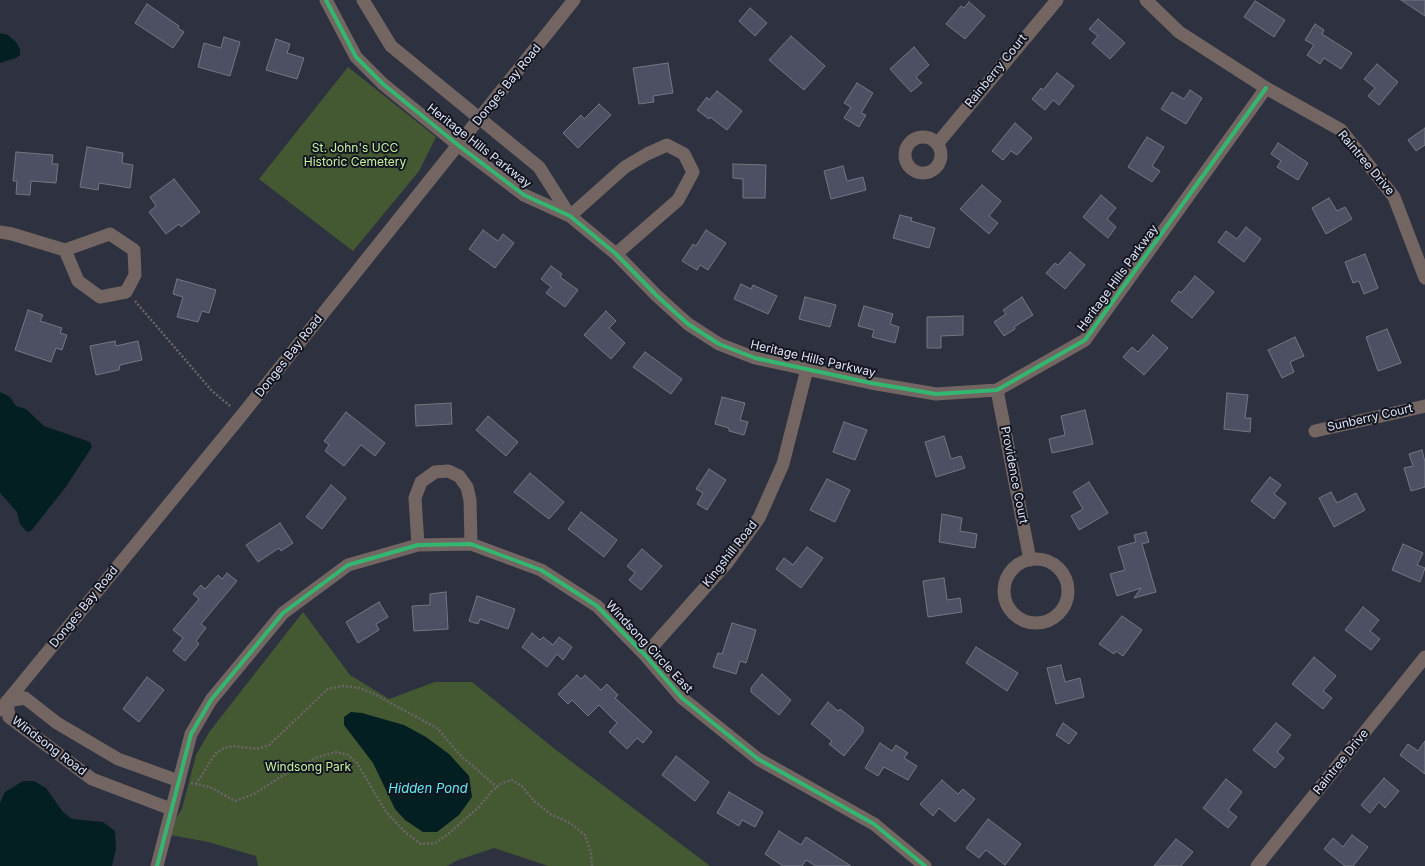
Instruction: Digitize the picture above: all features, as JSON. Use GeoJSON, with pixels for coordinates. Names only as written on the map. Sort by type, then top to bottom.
{"type":"FeatureCollection","features":[{"type":"Feature","properties":{"kind":"street","name":"Heritage Hills Parkway"},"geometry":{"type":"LineString","coordinates":[[326,0],[356,57],[383,84],[458,145],[524,195],[570,216],[616,254],[657,296],[688,324],[719,344],[755,358],[936,394],[997,390],[1085,340],[1266,88]]}},
{"type":"Feature","properties":{"kind":"street","name":"Heritage Hills Parkway"},"geometry":{"type":"LineString","coordinates":[[363,0],[391,46],[539,167],[570,216]]}},
{"type":"Feature","properties":{"kind":"street","name":"Donges Bay Road"},"geometry":{"type":"LineString","coordinates":[[2,702],[241,416],[574,0]]}},
{"type":"Feature","properties":{"kind":"street","name":"Rainberry Court"},"geometry":{"type":"LineString","coordinates":[[937,144],[1057,0]]}},
{"type":"Feature","properties":{"kind":"street","name":"Raintree Drive"},"geometry":{"type":"LineString","coordinates":[[1146,0],[1179,32],[1266,88],[1341,130],[1394,197],[1425,278]]}},
{"type":"Feature","properties":{"kind":"street"},"geometry":{"type":"LineString","coordinates":[[570,216],[625,167],[647,154],[666,145],[684,154],[693,172],[678,200],[616,254]]}},
{"type":"Feature","properties":{"kind":"street"},"geometry":{"type":"LineString","coordinates":[[0,232],[12,234],[65,250],[110,234],[134,250],[135,275],[126,292],[100,296],[78,281],[65,250]]}},
{"type":"Feature","properties":{"kind":"street","name":"Kingshill Road"},"geometry":{"type":"LineString","coordinates":[[645,655],[727,563],[759,518],[783,464],[807,369]]}},
{"type":"Feature","properties":{"kind":"street","name":"Providence Court"},"geometry":{"type":"LineString","coordinates":[[997,390],[1030,560]]}},
{"type":"Feature","properties":{"kind":"street","name":"Sunberry Court"},"geometry":{"type":"LineString","coordinates":[[1315,431],[1425,406]]}},
{"type":"Feature","properties":{"kind":"street"},"geometry":{"type":"LineString","coordinates":[[418,545],[415,498],[421,482],[435,472],[448,471],[459,476],[468,487],[470,500],[471,544]]}},
{"type":"Feature","properties":{"kind":"street","name":"Windsong Circle East"},"geometry":{"type":"LineString","coordinates":[[157,866],[191,734],[211,700],[283,613],[348,565],[418,545],[471,544],[541,570],[597,606],[645,655],[682,698],[758,759],[874,824],[925,866]]}},
{"type":"Feature","properties":{"kind":"street"},"geometry":{"type":"LineString","coordinates":[[1040,559],[1050,562],[1058,568],[1068,585],[1068,595],[1065,605],[1059,613],[1051,619],[1041,622],[1030,622],[1020,618],[1012,611],[1005,596],[1006,580],[1012,570],[1020,564],[1030,560],[1040,559]]}},
{"type":"Feature","properties":{"kind":"street","name":"Raintree Drive"},"geometry":{"type":"LineString","coordinates":[[1257,866],[1425,657]]}},
{"type":"Feature","properties":{"kind":"street","name":"Windsong Road"},"geometry":{"type":"LineString","coordinates":[[171,809],[92,779],[9,717],[2,702],[25,698],[57,723],[118,759],[179,781]]}},
{"type":"Feature","properties":{"kind":"path"},"geometry":{"type":"LineString","coordinates":[[126,292],[212,391],[230,406]]}},
{"type":"Feature","properties":{"kind":"path"},"geometry":{"type":"LineString","coordinates":[[196,784],[216,753],[224,748],[233,746],[257,749],[269,745],[328,688],[343,686],[360,688],[374,694],[437,728],[460,755],[497,787]]}},
{"type":"Feature","properties":{"kind":"path"},"geometry":{"type":"LineString","coordinates":[[179,781],[210,787],[235,801],[254,794],[282,776],[315,758],[336,752],[348,755],[357,762],[386,812],[406,834],[421,844],[435,843],[447,835],[473,813],[497,787],[502,783],[512,780],[523,787],[534,801],[550,814],[570,823],[585,835],[591,853],[592,866]]}},
{"type":"Feature","properties":{"kind":"green space","name":"St. John's UCC Historic Cemetery"},"geometry":{"type":"Polygon","coordinates":[[[348,67],[436,137],[419,171],[353,251],[259,179],[348,67]]]}},
{"type":"Feature","properties":{"kind":"green space","name":"Windsong Park"},"geometry":{"type":"Polygon","coordinates":[[[303,612],[350,675],[389,699],[435,682],[472,682],[556,750],[710,866],[548,866],[494,848],[458,860],[447,866],[258,866],[256,856],[208,842],[165,834],[182,809],[196,755],[210,731],[303,612]]]}},
{"type":"Feature","properties":{"kind":"water"},"geometry":{"type":"Polygon","coordinates":[[[0,33],[8,35],[16,42],[20,49],[20,55],[16,58],[0,63],[0,33]]]}},
{"type":"Feature","properties":{"kind":"water"},"geometry":{"type":"Polygon","coordinates":[[[0,392],[10,397],[16,406],[26,409],[44,426],[90,442],[92,447],[65,488],[31,531],[27,532],[20,524],[17,512],[0,493],[0,392]]]}},
{"type":"Feature","properties":{"kind":"water","name":"Hidden Pond"},"geometry":{"type":"Polygon","coordinates":[[[351,712],[362,713],[404,725],[426,737],[449,754],[469,776],[472,797],[459,815],[437,832],[423,832],[405,820],[395,809],[373,763],[344,725],[344,717],[351,712]]]}},
{"type":"Feature","properties":{"kind":"water"},"geometry":{"type":"Polygon","coordinates":[[[23,781],[34,781],[46,788],[63,812],[72,819],[103,822],[115,831],[116,849],[112,866],[0,866],[0,803],[5,792],[23,781]]]}},
{"type":"Feature","properties":{"kind":"building"},"geometry":{"type":"Polygon","coordinates":[[[1401,0],[1425,0],[1425,16],[1401,0]]]}},
{"type":"Feature","properties":{"kind":"building"},"geometry":{"type":"Polygon","coordinates":[[[1255,1],[1285,20],[1274,37],[1244,17],[1255,1]]]}},
{"type":"Feature","properties":{"kind":"building"},"geometry":{"type":"Polygon","coordinates":[[[969,2],[985,16],[965,39],[946,24],[961,6],[964,8],[969,2]]]}},
{"type":"Feature","properties":{"kind":"building"},"geometry":{"type":"Polygon","coordinates":[[[147,4],[179,26],[178,28],[184,32],[173,48],[135,23],[147,4]]]}},
{"type":"Feature","properties":{"kind":"building"},"geometry":{"type":"Polygon","coordinates":[[[750,8],[767,23],[755,36],[739,21],[750,8]]]}},
{"type":"Feature","properties":{"kind":"building"},"geometry":{"type":"Polygon","coordinates":[[[1098,19],[1125,43],[1110,59],[1092,43],[1098,36],[1089,29],[1098,19]]]}},
{"type":"Feature","properties":{"kind":"building"},"geometry":{"type":"Polygon","coordinates":[[[1315,24],[1324,30],[1322,34],[1352,53],[1341,69],[1324,58],[1320,64],[1307,55],[1314,45],[1305,40],[1315,24]]]}},
{"type":"Feature","properties":{"kind":"building"},"geometry":{"type":"Polygon","coordinates":[[[791,36],[825,66],[804,90],[769,60],[791,36]]]}},
{"type":"Feature","properties":{"kind":"building"},"geometry":{"type":"Polygon","coordinates":[[[224,37],[240,42],[230,76],[198,67],[204,43],[221,48],[224,37]]]}},
{"type":"Feature","properties":{"kind":"building"},"geometry":{"type":"Polygon","coordinates":[[[276,39],[290,44],[287,53],[304,58],[297,79],[266,70],[276,39]]]}},
{"type":"Feature","properties":{"kind":"building"},"geometry":{"type":"Polygon","coordinates":[[[914,47],[929,65],[916,77],[922,83],[911,92],[890,69],[914,47]]]}},
{"type":"Feature","properties":{"kind":"building"},"geometry":{"type":"Polygon","coordinates":[[[668,63],[673,93],[653,96],[654,102],[639,104],[633,68],[668,63]]]}},
{"type":"Feature","properties":{"kind":"building"},"geometry":{"type":"Polygon","coordinates":[[[1377,64],[1398,82],[1379,105],[1368,96],[1375,88],[1364,79],[1377,64]]]}},
{"type":"Feature","properties":{"kind":"building"},"geometry":{"type":"Polygon","coordinates":[[[1057,73],[1074,86],[1059,105],[1053,100],[1045,110],[1032,99],[1041,88],[1043,90],[1057,73]]]}},
{"type":"Feature","properties":{"kind":"building"},"geometry":{"type":"Polygon","coordinates":[[[857,83],[873,93],[861,113],[866,115],[859,127],[844,118],[851,107],[844,103],[857,83]]]}},
{"type":"Feature","properties":{"kind":"building"},"geometry":{"type":"Polygon","coordinates":[[[1190,90],[1202,98],[1186,124],[1161,109],[1172,92],[1184,99],[1190,90]]]}},
{"type":"Feature","properties":{"kind":"building"},"geometry":{"type":"Polygon","coordinates":[[[717,91],[742,111],[727,130],[710,117],[709,119],[697,110],[707,97],[709,100],[717,91]]]}},
{"type":"Feature","properties":{"kind":"building"},"geometry":{"type":"Polygon","coordinates":[[[599,104],[611,115],[578,148],[563,133],[581,115],[584,119],[599,104]]]}},
{"type":"Feature","properties":{"kind":"building"},"geometry":{"type":"Polygon","coordinates":[[[1015,123],[1032,138],[1017,155],[1011,151],[1003,160],[992,151],[1015,123]]]}},
{"type":"Feature","properties":{"kind":"building"},"geometry":{"type":"Polygon","coordinates":[[[1425,128],[1425,145],[1416,151],[1408,140],[1425,128]]]}},
{"type":"Feature","properties":{"kind":"building"},"geometry":{"type":"Polygon","coordinates":[[[1147,137],[1164,147],[1152,166],[1160,171],[1152,182],[1128,167],[1147,137]]]}},
{"type":"Feature","properties":{"kind":"building"},"geometry":{"type":"Polygon","coordinates":[[[1278,143],[1308,163],[1298,180],[1277,167],[1281,161],[1271,154],[1278,143]]]}},
{"type":"Feature","properties":{"kind":"building"},"geometry":{"type":"Polygon","coordinates":[[[87,147],[123,153],[122,163],[133,165],[130,188],[99,183],[98,190],[80,187],[87,147]]]}},
{"type":"Feature","properties":{"kind":"building"},"geometry":{"type":"Polygon","coordinates":[[[16,152],[53,155],[52,164],[58,164],[56,183],[31,181],[30,195],[16,194],[17,181],[13,181],[16,152]]]}},
{"type":"Feature","properties":{"kind":"building"},"geometry":{"type":"Polygon","coordinates":[[[733,164],[766,165],[765,198],[743,198],[743,179],[733,178],[733,164]]]}},
{"type":"Feature","properties":{"kind":"building"},"geometry":{"type":"Polygon","coordinates":[[[843,166],[847,181],[863,177],[866,190],[831,199],[824,171],[843,166]]]}},
{"type":"Feature","properties":{"kind":"building"},"geometry":{"type":"Polygon","coordinates":[[[174,179],[200,212],[181,227],[179,224],[166,234],[149,212],[156,206],[150,197],[174,179]]]}},
{"type":"Feature","properties":{"kind":"building"},"geometry":{"type":"Polygon","coordinates":[[[982,185],[1001,201],[989,216],[998,223],[989,234],[960,209],[982,185]]]}},
{"type":"Feature","properties":{"kind":"building"},"geometry":{"type":"Polygon","coordinates":[[[1101,195],[1116,208],[1107,219],[1116,227],[1108,238],[1083,217],[1101,195]]]}},
{"type":"Feature","properties":{"kind":"building"},"geometry":{"type":"Polygon","coordinates":[[[1329,198],[1337,211],[1345,207],[1352,219],[1326,234],[1312,208],[1329,198]]]}},
{"type":"Feature","properties":{"kind":"building"},"geometry":{"type":"Polygon","coordinates":[[[900,215],[912,218],[911,221],[935,228],[929,248],[893,238],[900,215]]]}},
{"type":"Feature","properties":{"kind":"building"},"geometry":{"type":"Polygon","coordinates":[[[1246,227],[1261,239],[1244,262],[1218,242],[1226,231],[1237,239],[1246,227]]]}},
{"type":"Feature","properties":{"kind":"building"},"geometry":{"type":"Polygon","coordinates":[[[483,230],[498,241],[503,234],[514,243],[495,268],[469,249],[483,230]]]}},
{"type":"Feature","properties":{"kind":"building"},"geometry":{"type":"Polygon","coordinates":[[[706,230],[726,243],[708,270],[700,265],[697,270],[682,261],[693,244],[696,246],[706,230]]]}},
{"type":"Feature","properties":{"kind":"building"},"geometry":{"type":"Polygon","coordinates":[[[1070,252],[1085,265],[1065,289],[1046,273],[1055,263],[1058,265],[1070,252]]]}},
{"type":"Feature","properties":{"kind":"building"},"geometry":{"type":"Polygon","coordinates":[[[1365,254],[1378,288],[1364,294],[1359,281],[1353,283],[1345,262],[1365,254]]]}},
{"type":"Feature","properties":{"kind":"building"},"geometry":{"type":"Polygon","coordinates":[[[551,266],[562,274],[560,277],[578,290],[565,307],[546,293],[551,287],[541,279],[551,266]]]}},
{"type":"Feature","properties":{"kind":"building"},"geometry":{"type":"Polygon","coordinates":[[[1195,276],[1214,292],[1192,318],[1171,301],[1179,291],[1181,293],[1195,276]]]}},
{"type":"Feature","properties":{"kind":"building"},"geometry":{"type":"Polygon","coordinates":[[[177,279],[216,290],[209,313],[202,311],[198,322],[177,317],[183,297],[173,294],[177,279]]]}},
{"type":"Feature","properties":{"kind":"building"},"geometry":{"type":"Polygon","coordinates":[[[741,284],[751,289],[753,285],[777,296],[768,314],[734,299],[741,284]]]}},
{"type":"Feature","properties":{"kind":"building"},"geometry":{"type":"Polygon","coordinates":[[[805,297],[836,305],[830,327],[799,319],[805,297]]]}},
{"type":"Feature","properties":{"kind":"building"},"geometry":{"type":"Polygon","coordinates":[[[1022,297],[1033,315],[1014,327],[1015,329],[1004,336],[994,322],[1006,314],[1003,310],[1022,297]]]}},
{"type":"Feature","properties":{"kind":"building"},"geometry":{"type":"Polygon","coordinates":[[[864,306],[893,314],[890,324],[899,327],[895,343],[872,337],[874,330],[858,326],[864,306]]]}},
{"type":"Feature","properties":{"kind":"building"},"geometry":{"type":"Polygon","coordinates":[[[28,310],[43,315],[40,321],[62,328],[60,333],[67,335],[62,350],[56,348],[51,362],[15,350],[28,310]]]}},
{"type":"Feature","properties":{"kind":"building"},"geometry":{"type":"Polygon","coordinates":[[[606,311],[616,321],[609,328],[625,343],[611,359],[584,335],[606,311]]]}},
{"type":"Feature","properties":{"kind":"building"},"geometry":{"type":"Polygon","coordinates":[[[963,316],[963,335],[941,336],[941,348],[927,348],[927,317],[963,316]]]}},
{"type":"Feature","properties":{"kind":"building"},"geometry":{"type":"Polygon","coordinates":[[[1387,329],[1401,363],[1378,371],[1366,337],[1387,329]]]}},
{"type":"Feature","properties":{"kind":"building"},"geometry":{"type":"Polygon","coordinates":[[[1153,335],[1168,348],[1144,375],[1123,357],[1132,347],[1138,352],[1153,335]]]}},
{"type":"Feature","properties":{"kind":"building"},"geometry":{"type":"Polygon","coordinates":[[[1295,337],[1304,356],[1290,362],[1294,372],[1282,378],[1268,350],[1295,337]]]}},
{"type":"Feature","properties":{"kind":"building"},"geometry":{"type":"Polygon","coordinates":[[[115,341],[116,346],[138,341],[142,360],[120,365],[119,370],[96,375],[90,346],[115,341]]]}},
{"type":"Feature","properties":{"kind":"building"},"geometry":{"type":"Polygon","coordinates":[[[645,352],[682,379],[671,394],[633,367],[645,352]]]}},
{"type":"Feature","properties":{"kind":"building"},"geometry":{"type":"Polygon","coordinates":[[[1227,393],[1248,395],[1245,418],[1251,418],[1250,432],[1224,429],[1227,393]]]}},
{"type":"Feature","properties":{"kind":"building"},"geometry":{"type":"Polygon","coordinates":[[[722,397],[745,403],[740,420],[748,422],[744,435],[729,431],[729,428],[715,424],[722,397]]]}},
{"type":"Feature","properties":{"kind":"building"},"geometry":{"type":"Polygon","coordinates":[[[451,403],[452,424],[416,426],[415,405],[451,403]]]}},
{"type":"Feature","properties":{"kind":"building"},"geometry":{"type":"Polygon","coordinates":[[[1085,410],[1093,444],[1052,453],[1049,439],[1065,435],[1061,416],[1085,410]]]}},
{"type":"Feature","properties":{"kind":"building"},"geometry":{"type":"Polygon","coordinates":[[[346,412],[385,443],[375,456],[361,445],[344,466],[325,451],[329,445],[324,441],[346,412]]]}},
{"type":"Feature","properties":{"kind":"building"},"geometry":{"type":"Polygon","coordinates":[[[488,416],[518,442],[506,456],[476,430],[488,416]]]}},
{"type":"Feature","properties":{"kind":"building"},"geometry":{"type":"Polygon","coordinates":[[[844,422],[867,430],[855,460],[833,452],[844,422]]]}},
{"type":"Feature","properties":{"kind":"building"},"geometry":{"type":"Polygon","coordinates":[[[944,436],[951,459],[961,456],[965,468],[936,477],[925,442],[944,436]]]}},
{"type":"Feature","properties":{"kind":"building"},"geometry":{"type":"Polygon","coordinates":[[[1422,450],[1425,462],[1425,487],[1411,491],[1404,468],[1413,466],[1409,454],[1422,450]]]}},
{"type":"Feature","properties":{"kind":"building"},"geometry":{"type":"Polygon","coordinates":[[[709,469],[726,480],[707,510],[697,504],[703,493],[696,489],[709,469]]]}},
{"type":"Feature","properties":{"kind":"building"},"geometry":{"type":"Polygon","coordinates":[[[530,473],[564,502],[549,519],[514,492],[530,473]]]}},
{"type":"Feature","properties":{"kind":"building"},"geometry":{"type":"Polygon","coordinates":[[[1270,477],[1281,485],[1274,494],[1286,503],[1274,519],[1251,501],[1270,477]]]}},
{"type":"Feature","properties":{"kind":"building"},"geometry":{"type":"Polygon","coordinates":[[[827,479],[850,490],[835,522],[810,510],[827,479]]]}},
{"type":"Feature","properties":{"kind":"building"},"geometry":{"type":"Polygon","coordinates":[[[1089,482],[1108,513],[1079,530],[1071,516],[1083,509],[1073,492],[1089,482]]]}},
{"type":"Feature","properties":{"kind":"building"},"geometry":{"type":"Polygon","coordinates":[[[331,485],[346,498],[322,529],[306,517],[331,485]]]}},
{"type":"Feature","properties":{"kind":"building"},"geometry":{"type":"Polygon","coordinates":[[[1331,492],[1337,503],[1356,493],[1365,510],[1334,527],[1319,498],[1331,492]]]}},
{"type":"Feature","properties":{"kind":"building"},"geometry":{"type":"Polygon","coordinates":[[[581,512],[617,540],[604,557],[568,529],[581,512]]]}},
{"type":"Feature","properties":{"kind":"building"},"geometry":{"type":"Polygon","coordinates":[[[942,514],[962,518],[960,531],[977,534],[975,548],[939,542],[942,514]]]}},
{"type":"Feature","properties":{"kind":"building"},"geometry":{"type":"Polygon","coordinates":[[[280,523],[293,543],[281,551],[279,548],[258,562],[246,545],[280,523]]]}},
{"type":"Feature","properties":{"kind":"building"},"geometry":{"type":"Polygon","coordinates":[[[1146,532],[1149,542],[1142,544],[1156,592],[1134,598],[1141,588],[1117,596],[1110,574],[1125,570],[1118,547],[1136,542],[1134,535],[1146,532]]]}},
{"type":"Feature","properties":{"kind":"building"},"geometry":{"type":"Polygon","coordinates":[[[1403,544],[1423,553],[1417,565],[1425,568],[1420,582],[1392,570],[1403,544]]]}},
{"type":"Feature","properties":{"kind":"building"},"geometry":{"type":"Polygon","coordinates":[[[807,547],[823,558],[801,588],[776,569],[784,558],[793,565],[807,547]]]}},
{"type":"Feature","properties":{"kind":"building"},"geometry":{"type":"Polygon","coordinates":[[[642,549],[662,566],[641,590],[629,580],[635,573],[627,566],[642,549]]]}},
{"type":"Feature","properties":{"kind":"building"},"geometry":{"type":"Polygon","coordinates":[[[227,573],[237,581],[201,624],[206,628],[196,641],[199,644],[185,661],[173,651],[183,638],[173,630],[199,599],[193,594],[201,585],[205,589],[218,575],[222,579],[227,573]]]}},
{"type":"Feature","properties":{"kind":"building"},"geometry":{"type":"Polygon","coordinates":[[[944,578],[947,600],[960,598],[962,612],[928,617],[923,581],[944,578]]]}},
{"type":"Feature","properties":{"kind":"building"},"geometry":{"type":"Polygon","coordinates":[[[446,592],[448,629],[414,631],[412,606],[430,605],[430,594],[446,592]]]}},
{"type":"Feature","properties":{"kind":"building"},"geometry":{"type":"Polygon","coordinates":[[[477,596],[515,609],[508,629],[480,619],[478,624],[469,621],[477,596]]]}},
{"type":"Feature","properties":{"kind":"building"},"geometry":{"type":"Polygon","coordinates":[[[379,602],[388,617],[376,624],[379,630],[358,643],[346,622],[379,602]]]}},
{"type":"Feature","properties":{"kind":"building"},"geometry":{"type":"Polygon","coordinates":[[[1363,607],[1379,620],[1370,631],[1380,639],[1371,650],[1345,630],[1363,607]]]}},
{"type":"Feature","properties":{"kind":"building"},"geometry":{"type":"Polygon","coordinates":[[[1122,616],[1142,630],[1123,656],[1116,651],[1114,654],[1099,644],[1122,616]]]}},
{"type":"Feature","properties":{"kind":"building"},"geometry":{"type":"Polygon","coordinates":[[[732,623],[756,630],[746,663],[740,661],[736,674],[713,667],[718,653],[722,654],[732,623]]]}},
{"type":"Feature","properties":{"kind":"building"},"geometry":{"type":"Polygon","coordinates":[[[532,633],[540,640],[543,637],[553,645],[559,637],[572,647],[563,660],[557,654],[547,667],[522,647],[532,633]]]}},
{"type":"Feature","properties":{"kind":"building"},"geometry":{"type":"Polygon","coordinates":[[[976,647],[1018,673],[1007,691],[966,663],[976,647]]]}},
{"type":"Feature","properties":{"kind":"building"},"geometry":{"type":"Polygon","coordinates":[[[1314,657],[1336,676],[1323,691],[1332,698],[1323,709],[1292,684],[1314,657]]]}},
{"type":"Feature","properties":{"kind":"building"},"geometry":{"type":"Polygon","coordinates":[[[1061,665],[1065,682],[1080,678],[1084,697],[1056,704],[1047,668],[1061,665]]]}},
{"type":"Feature","properties":{"kind":"building"},"geometry":{"type":"Polygon","coordinates":[[[762,674],[791,700],[779,715],[751,692],[751,688],[762,674]]]}},
{"type":"Feature","properties":{"kind":"building"},"geometry":{"type":"Polygon","coordinates":[[[577,675],[581,679],[585,675],[601,690],[607,684],[618,695],[615,698],[652,732],[643,743],[637,738],[627,749],[609,732],[617,723],[599,705],[588,716],[572,700],[568,704],[558,694],[577,675]]]}},
{"type":"Feature","properties":{"kind":"building"},"geometry":{"type":"Polygon","coordinates":[[[147,677],[164,690],[139,722],[123,709],[147,677]]]}},
{"type":"Feature","properties":{"kind":"building"},"geometry":{"type":"Polygon","coordinates":[[[828,702],[838,711],[840,709],[863,727],[863,732],[844,756],[829,744],[832,741],[811,724],[828,702]]]}},
{"type":"Feature","properties":{"kind":"building"},"geometry":{"type":"Polygon","coordinates":[[[1063,723],[1077,733],[1069,744],[1056,735],[1063,723]]]}},
{"type":"Feature","properties":{"kind":"building"},"geometry":{"type":"Polygon","coordinates":[[[1276,723],[1291,735],[1277,752],[1284,758],[1275,768],[1253,750],[1276,723]]]}},
{"type":"Feature","properties":{"kind":"building"},"geometry":{"type":"Polygon","coordinates":[[[1425,741],[1425,774],[1400,755],[1408,744],[1418,751],[1425,741]]]}},
{"type":"Feature","properties":{"kind":"building"},"geometry":{"type":"Polygon","coordinates":[[[880,743],[892,751],[896,745],[908,753],[904,758],[917,766],[908,780],[884,767],[878,776],[865,768],[880,743]]]}},
{"type":"Feature","properties":{"kind":"building"},"geometry":{"type":"Polygon","coordinates":[[[676,756],[709,782],[695,801],[662,775],[676,756]]]}},
{"type":"Feature","properties":{"kind":"building"},"geometry":{"type":"Polygon","coordinates":[[[1384,778],[1399,791],[1385,808],[1379,802],[1370,813],[1361,805],[1384,778]]]}},
{"type":"Feature","properties":{"kind":"building"},"geometry":{"type":"Polygon","coordinates":[[[1226,779],[1242,792],[1228,810],[1237,817],[1228,828],[1203,808],[1226,779]]]}},
{"type":"Feature","properties":{"kind":"building"},"geometry":{"type":"Polygon","coordinates":[[[942,780],[958,794],[963,789],[975,799],[955,822],[939,808],[933,816],[920,804],[942,780]]]}},
{"type":"Feature","properties":{"kind":"building"},"geometry":{"type":"Polygon","coordinates":[[[729,792],[763,812],[755,827],[742,820],[739,826],[717,813],[729,792]]]}},
{"type":"Feature","properties":{"kind":"building"},"geometry":{"type":"Polygon","coordinates":[[[988,819],[1021,844],[1005,865],[986,850],[979,858],[966,848],[988,819]]]}},
{"type":"Feature","properties":{"kind":"building"},"geometry":{"type":"Polygon","coordinates":[[[779,831],[801,845],[806,837],[851,866],[816,866],[806,860],[802,866],[783,866],[765,854],[779,831]]]}},
{"type":"Feature","properties":{"kind":"building"},"geometry":{"type":"Polygon","coordinates":[[[1352,835],[1368,847],[1353,866],[1345,866],[1324,849],[1333,838],[1343,847],[1352,835]]]}},
{"type":"Feature","properties":{"kind":"building"},"geometry":{"type":"Polygon","coordinates":[[[1176,839],[1193,852],[1181,866],[1154,866],[1176,839]]]}},
{"type":"Feature","properties":{"kind":"cycle path"},"geometry":{"type":"LineString","coordinates":[[326,0],[356,57],[383,84],[458,145],[524,195],[570,216],[616,254],[657,296],[688,324],[719,344],[755,358],[871,383],[936,394],[997,390],[1085,340],[1266,88]]}},
{"type":"Feature","properties":{"kind":"cycle path"},"geometry":{"type":"LineString","coordinates":[[157,866],[191,734],[211,700],[283,613],[348,565],[418,545],[471,544],[541,570],[597,606],[645,655],[682,698],[758,759],[874,824],[925,866]]}}]}
